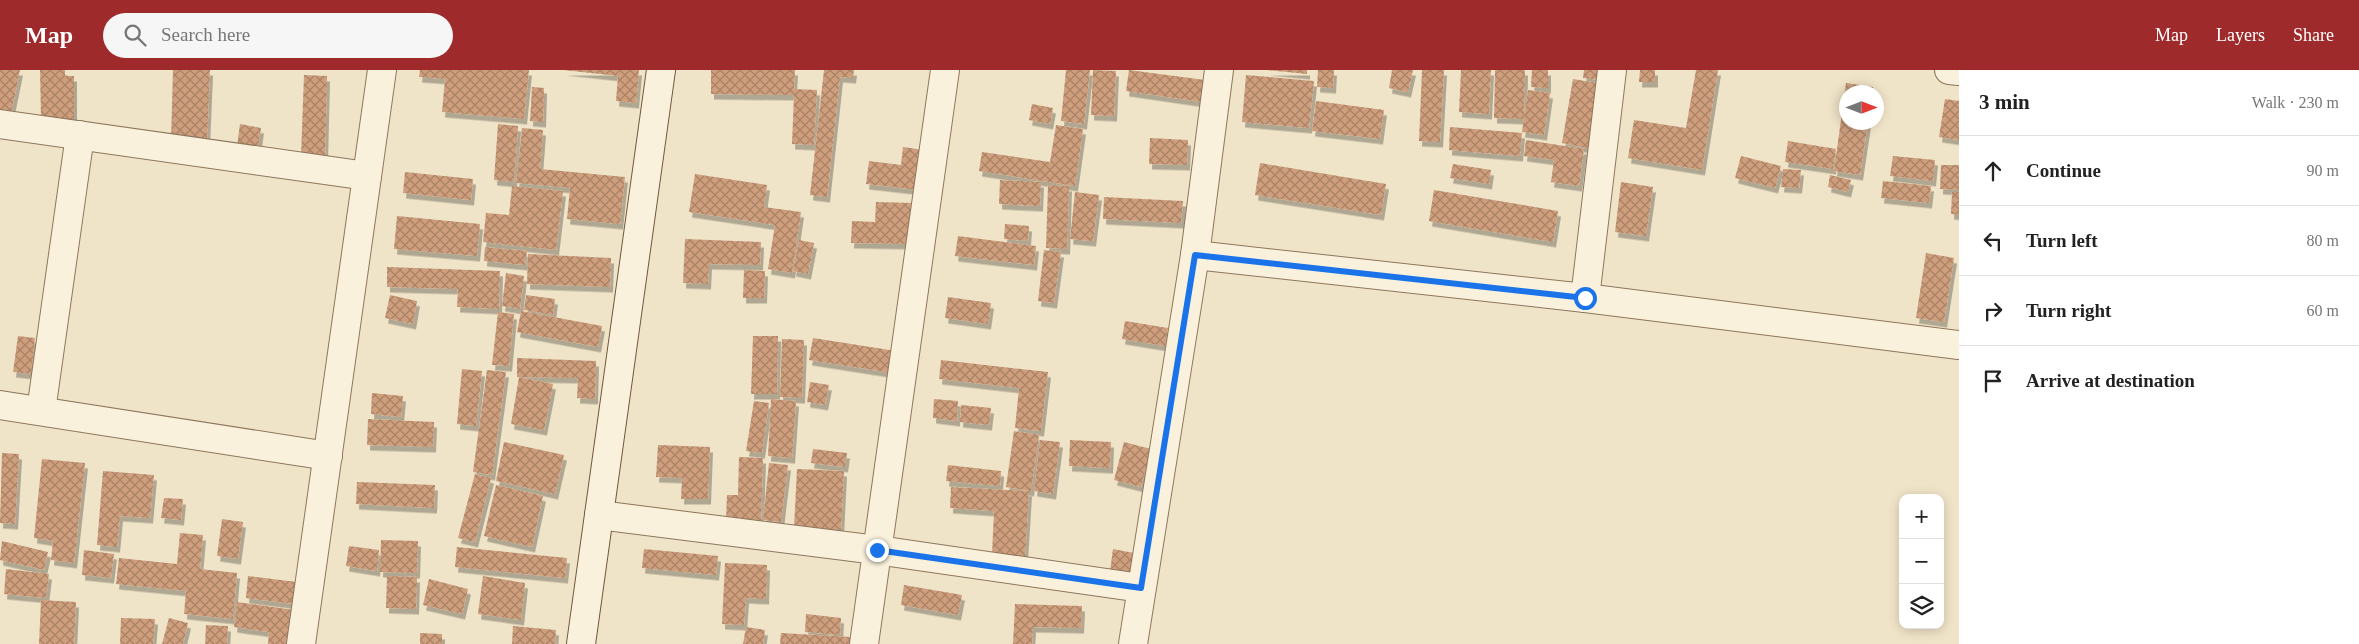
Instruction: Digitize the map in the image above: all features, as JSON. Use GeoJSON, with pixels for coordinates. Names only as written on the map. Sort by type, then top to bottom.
{"type":"FeatureCollection","features":[{"type":"Feature","properties":{"kind":"street"},"geometry":{"type":"LineString","coordinates":[[301,644],[382,70]]}},
{"type":"Feature","properties":{"kind":"street"},"geometry":{"type":"LineString","coordinates":[[581,644],[660,70]]}},
{"type":"Feature","properties":{"kind":"street"},"geometry":{"type":"LineString","coordinates":[[864,644],[945,70]]}},
{"type":"Feature","properties":{"kind":"street"},"geometry":{"type":"LineString","coordinates":[[1132,644],[1195,255],[1218,70]]}},
{"type":"Feature","properties":{"kind":"street"},"geometry":{"type":"LineString","coordinates":[[1585,298],[1612,70]]}},
{"type":"Feature","properties":{"kind":"street"},"geometry":{"type":"LineString","coordinates":[[1949,70],[1959,71]]}},
{"type":"Feature","properties":{"kind":"street"},"geometry":{"type":"LineString","coordinates":[[0,124],[367,176]]}},
{"type":"Feature","properties":{"kind":"street"},"geometry":{"type":"LineString","coordinates":[[41,411],[80,135]]}},
{"type":"Feature","properties":{"kind":"street"},"geometry":{"type":"LineString","coordinates":[[1195,255],[1585,298],[1959,345]]}},
{"type":"Feature","properties":{"kind":"street"},"geometry":{"type":"LineString","coordinates":[[0,405],[328,456]]}},
{"type":"Feature","properties":{"kind":"street"},"geometry":{"type":"LineString","coordinates":[[599,515],[877,550],[1141,588]]}},
{"type":"Feature","properties":{"kind":"building"},"geometry":{"type":"Polygon","coordinates":[[[0,70],[20,70],[11,114],[0,112],[0,70]]]}},
{"type":"Feature","properties":{"kind":"building"},"geometry":{"type":"Polygon","coordinates":[[[40,70],[65,70],[65,76],[74,76],[74,119],[41,119],[40,70]]]}},
{"type":"Feature","properties":{"kind":"building"},"geometry":{"type":"Polygon","coordinates":[[[173,70],[210,70],[207,142],[171,141],[173,70]]]}},
{"type":"Feature","properties":{"kind":"building"},"geometry":{"type":"Polygon","coordinates":[[[420,70],[529,70],[524,119],[442,112],[445,79],[419,77],[420,70]]]}},
{"type":"Feature","properties":{"kind":"building"},"geometry":{"type":"Polygon","coordinates":[[[563,70],[639,70],[636,103],[616,101],[618,76],[563,70]]]}},
{"type":"Feature","properties":{"kind":"building"},"geometry":{"type":"Polygon","coordinates":[[[711,70],[795,70],[794,89],[817,90],[814,145],[792,144],[794,95],[711,94],[711,70]]]}},
{"type":"Feature","properties":{"kind":"building"},"geometry":{"type":"Polygon","coordinates":[[[824,70],[854,70],[853,78],[840,77],[827,197],[810,195],[824,70]]]}},
{"type":"Feature","properties":{"kind":"building"},"geometry":{"type":"Polygon","coordinates":[[[1066,70],[1090,70],[1084,124],[1061,121],[1066,70]]]}},
{"type":"Feature","properties":{"kind":"building"},"geometry":{"type":"Polygon","coordinates":[[[1093,70],[1116,71],[1114,116],[1091,115],[1093,70]]]}},
{"type":"Feature","properties":{"kind":"building"},"geometry":{"type":"Polygon","coordinates":[[[1129,70],[1205,80],[1202,102],[1126,91],[1129,70]]]}},
{"type":"Feature","properties":{"kind":"building"},"geometry":{"type":"Polygon","coordinates":[[[1266,70],[1307,70],[1307,74],[1266,70]]]}},
{"type":"Feature","properties":{"kind":"building"},"geometry":{"type":"Polygon","coordinates":[[[1318,70],[1334,70],[1333,88],[1317,87],[1318,70]]]}},
{"type":"Feature","properties":{"kind":"building"},"geometry":{"type":"Polygon","coordinates":[[[1392,70],[1413,70],[1408,92],[1389,88],[1392,70]]]}},
{"type":"Feature","properties":{"kind":"building"},"geometry":{"type":"Polygon","coordinates":[[[1422,70],[1444,70],[1440,142],[1419,141],[1422,70]]]}},
{"type":"Feature","properties":{"kind":"building"},"geometry":{"type":"Polygon","coordinates":[[[1461,70],[1491,70],[1489,114],[1459,112],[1461,70]]]}},
{"type":"Feature","properties":{"kind":"building"},"geometry":{"type":"Polygon","coordinates":[[[1495,70],[1525,70],[1524,119],[1494,118],[1495,70]]]}},
{"type":"Feature","properties":{"kind":"building"},"geometry":{"type":"Polygon","coordinates":[[[1532,70],[1548,70],[1548,88],[1531,87],[1532,70]]]}},
{"type":"Feature","properties":{"kind":"building"},"geometry":{"type":"Polygon","coordinates":[[[1584,70],[1603,70],[1602,80],[1583,78],[1584,70]]]}},
{"type":"Feature","properties":{"kind":"building"},"geometry":{"type":"Polygon","coordinates":[[[1640,70],[1655,70],[1655,82],[1639,82],[1640,70]]]}},
{"type":"Feature","properties":{"kind":"building"},"geometry":{"type":"Polygon","coordinates":[[[1696,70],[1718,70],[1702,170],[1628,158],[1634,120],[1686,128],[1696,70]]]}},
{"type":"Feature","properties":{"kind":"building"},"geometry":{"type":"Polygon","coordinates":[[[304,75],[327,76],[325,158],[301,157],[304,75]]]}},
{"type":"Feature","properties":{"kind":"building"},"geometry":{"type":"Polygon","coordinates":[[[1246,75],[1314,81],[1309,128],[1242,122],[1246,75]]]}},
{"type":"Feature","properties":{"kind":"building"},"geometry":{"type":"Polygon","coordinates":[[[1573,79],[1603,84],[1592,149],[1562,143],[1573,79]]]}},
{"type":"Feature","properties":{"kind":"building"},"geometry":{"type":"Polygon","coordinates":[[[532,87],[544,88],[543,122],[530,121],[532,87]]]}},
{"type":"Feature","properties":{"kind":"building"},"geometry":{"type":"Polygon","coordinates":[[[1528,90],[1550,93],[1544,135],[1522,132],[1528,90]]]}},
{"type":"Feature","properties":{"kind":"building"},"geometry":{"type":"Polygon","coordinates":[[[1945,99],[1959,101],[1959,140],[1939,137],[1945,99]]]}},
{"type":"Feature","properties":{"kind":"building"},"geometry":{"type":"Polygon","coordinates":[[[1316,101],[1384,110],[1380,139],[1312,131],[1316,101]]]}},
{"type":"Feature","properties":{"kind":"building"},"geometry":{"type":"Polygon","coordinates":[[[1032,104],[1053,108],[1050,124],[1029,120],[1032,104]]]}},
{"type":"Feature","properties":{"kind":"building"},"geometry":{"type":"Polygon","coordinates":[[[240,124],[261,128],[258,149],[237,146],[240,124]]]}},
{"type":"Feature","properties":{"kind":"building"},"geometry":{"type":"Polygon","coordinates":[[[498,124],[518,126],[514,182],[494,180],[498,124]]]}},
{"type":"Feature","properties":{"kind":"building"},"geometry":{"type":"Polygon","coordinates":[[[1056,125],[1083,129],[1075,186],[979,171],[982,152],[1050,162],[1056,125]]]}},
{"type":"Feature","properties":{"kind":"building"},"geometry":{"type":"Polygon","coordinates":[[[1450,127],[1522,133],[1520,156],[1449,150],[1450,127]]]}},
{"type":"Feature","properties":{"kind":"building"},"geometry":{"type":"Polygon","coordinates":[[[522,128],[543,130],[540,169],[625,177],[620,224],[567,219],[570,188],[516,183],[522,128]]]}},
{"type":"Feature","properties":{"kind":"building"},"geometry":{"type":"Polygon","coordinates":[[[1840,130],[1867,130],[1860,175],[1834,171],[1840,130]]]}},
{"type":"Feature","properties":{"kind":"building"},"geometry":{"type":"Polygon","coordinates":[[[1150,138],[1188,140],[1187,165],[1149,164],[1150,138]]]}},
{"type":"Feature","properties":{"kind":"building"},"geometry":{"type":"Polygon","coordinates":[[[1526,140],[1584,149],[1579,186],[1551,182],[1554,160],[1524,156],[1526,140]]]}},
{"type":"Feature","properties":{"kind":"building"},"geometry":{"type":"Polygon","coordinates":[[[1788,141],[1836,149],[1833,169],[1785,162],[1788,141]]]}},
{"type":"Feature","properties":{"kind":"building"},"geometry":{"type":"Polygon","coordinates":[[[903,147],[924,150],[919,190],[866,184],[869,161],[901,165],[903,147]]]}},
{"type":"Feature","properties":{"kind":"building"},"geometry":{"type":"Polygon","coordinates":[[[1741,156],[1781,166],[1775,188],[1735,178],[1741,156]]]}},
{"type":"Feature","properties":{"kind":"building"},"geometry":{"type":"Polygon","coordinates":[[[1893,156],[1935,160],[1933,181],[1890,176],[1893,156]]]}},
{"type":"Feature","properties":{"kind":"building"},"geometry":{"type":"Polygon","coordinates":[[[1260,163],[1386,184],[1381,215],[1255,195],[1260,163]]]}},
{"type":"Feature","properties":{"kind":"building"},"geometry":{"type":"Polygon","coordinates":[[[1453,164],[1491,170],[1489,184],[1450,178],[1453,164]]]}},
{"type":"Feature","properties":{"kind":"building"},"geometry":{"type":"Polygon","coordinates":[[[1941,165],[1959,165],[1959,190],[1940,189],[1941,165]]]}},
{"type":"Feature","properties":{"kind":"building"},"geometry":{"type":"Polygon","coordinates":[[[1783,169],[1801,170],[1799,188],[1781,187],[1783,169]]]}},
{"type":"Feature","properties":{"kind":"building"},"geometry":{"type":"Polygon","coordinates":[[[405,172],[473,179],[471,200],[403,193],[405,172]]]}},
{"type":"Feature","properties":{"kind":"building"},"geometry":{"type":"Polygon","coordinates":[[[695,174],[767,185],[764,207],[801,212],[792,273],[768,269],[775,225],[689,212],[695,174]]]}},
{"type":"Feature","properties":{"kind":"building"},"geometry":{"type":"Polygon","coordinates":[[[1830,175],[1851,180],[1848,192],[1828,187],[1830,175]]]}},
{"type":"Feature","properties":{"kind":"building"},"geometry":{"type":"Polygon","coordinates":[[[1000,180],[1041,182],[1040,206],[999,204],[1000,180]]]}},
{"type":"Feature","properties":{"kind":"building"},"geometry":{"type":"Polygon","coordinates":[[[1883,181],[1931,186],[1929,203],[1881,198],[1883,181]]]}},
{"type":"Feature","properties":{"kind":"building"},"geometry":{"type":"Polygon","coordinates":[[[1621,182],[1653,187],[1646,236],[1615,232],[1621,182]]]}},
{"type":"Feature","properties":{"kind":"building"},"geometry":{"type":"Polygon","coordinates":[[[1048,185],[1069,186],[1067,249],[1046,248],[1048,185]]]}},
{"type":"Feature","properties":{"kind":"building"},"geometry":{"type":"Polygon","coordinates":[[[512,186],[563,191],[556,250],[483,242],[486,213],[509,215],[512,186]]]}},
{"type":"Feature","properties":{"kind":"building"},"geometry":{"type":"Polygon","coordinates":[[[1434,190],[1558,211],[1553,242],[1429,221],[1434,190]]]}},
{"type":"Feature","properties":{"kind":"building"},"geometry":{"type":"Polygon","coordinates":[[[1075,192],[1099,195],[1093,241],[1070,239],[1075,192]]]}},
{"type":"Feature","properties":{"kind":"building"},"geometry":{"type":"Polygon","coordinates":[[[1952,192],[1959,192],[1959,215],[1951,214],[1952,192]]]}},
{"type":"Feature","properties":{"kind":"building"},"geometry":{"type":"Polygon","coordinates":[[[1104,197],[1183,201],[1181,223],[1103,219],[1104,197]]]}},
{"type":"Feature","properties":{"kind":"building"},"geometry":{"type":"Polygon","coordinates":[[[876,202],[913,203],[912,244],[851,243],[852,221],[875,222],[876,202]]]}},
{"type":"Feature","properties":{"kind":"building"},"geometry":{"type":"Polygon","coordinates":[[[397,216],[480,224],[477,256],[394,249],[397,216]]]}},
{"type":"Feature","properties":{"kind":"building"},"geometry":{"type":"Polygon","coordinates":[[[1005,224],[1029,226],[1028,241],[1004,239],[1005,224]]]}},
{"type":"Feature","properties":{"kind":"building"},"geometry":{"type":"Polygon","coordinates":[[[958,236],[1036,246],[1034,265],[955,256],[958,236]]]}},
{"type":"Feature","properties":{"kind":"building"},"geometry":{"type":"Polygon","coordinates":[[[685,239],[761,242],[760,265],[709,264],[708,284],[683,283],[685,239]]]}},
{"type":"Feature","properties":{"kind":"building"},"geometry":{"type":"Polygon","coordinates":[[[799,240],[814,243],[808,274],[793,271],[799,240]]]}},
{"type":"Feature","properties":{"kind":"building"},"geometry":{"type":"Polygon","coordinates":[[[485,247],[527,251],[525,265],[484,261],[485,247]]]}},
{"type":"Feature","properties":{"kind":"building"},"geometry":{"type":"Polygon","coordinates":[[[1044,250],[1061,252],[1054,303],[1038,301],[1044,250]]]}},
{"type":"Feature","properties":{"kind":"building"},"geometry":{"type":"Polygon","coordinates":[[[1926,253],[1954,258],[1944,322],[1916,318],[1926,253]]]}},
{"type":"Feature","properties":{"kind":"building"},"geometry":{"type":"Polygon","coordinates":[[[528,254],[611,258],[610,287],[527,284],[528,254]]]}},
{"type":"Feature","properties":{"kind":"building"},"geometry":{"type":"Polygon","coordinates":[[[387,267],[500,271],[499,309],[457,307],[458,289],[387,287],[387,267]]]}},
{"type":"Feature","properties":{"kind":"building"},"geometry":{"type":"Polygon","coordinates":[[[744,270],[765,271],[764,298],[743,298],[744,270]]]}},
{"type":"Feature","properties":{"kind":"building"},"geometry":{"type":"Polygon","coordinates":[[[506,273],[524,276],[520,309],[502,306],[506,273]]]}},
{"type":"Feature","properties":{"kind":"building"},"geometry":{"type":"Polygon","coordinates":[[[390,295],[417,301],[413,324],[385,318],[390,295]]]}},
{"type":"Feature","properties":{"kind":"building"},"geometry":{"type":"Polygon","coordinates":[[[526,295],[555,299],[553,315],[524,310],[526,295]]]}},
{"type":"Feature","properties":{"kind":"building"},"geometry":{"type":"Polygon","coordinates":[[[948,297],[991,303],[988,324],[945,318],[948,297]]]}},
{"type":"Feature","properties":{"kind":"building"},"geometry":{"type":"Polygon","coordinates":[[[521,311],[602,326],[598,347],[517,332],[521,311]]]}},
{"type":"Feature","properties":{"kind":"building"},"geometry":{"type":"Polygon","coordinates":[[[498,312],[514,314],[509,366],[492,365],[498,312]]]}},
{"type":"Feature","properties":{"kind":"building"},"geometry":{"type":"Polygon","coordinates":[[[1125,321],[1168,328],[1165,346],[1122,339],[1125,321]]]}},
{"type":"Feature","properties":{"kind":"building"},"geometry":{"type":"Polygon","coordinates":[[[18,336],[35,338],[31,374],[13,372],[18,336]]]}},
{"type":"Feature","properties":{"kind":"building"},"geometry":{"type":"Polygon","coordinates":[[[753,336],[778,336],[777,394],[751,394],[753,336]]]}},
{"type":"Feature","properties":{"kind":"building"},"geometry":{"type":"Polygon","coordinates":[[[813,338],[896,351],[892,373],[809,360],[813,338]]]}},
{"type":"Feature","properties":{"kind":"building"},"geometry":{"type":"Polygon","coordinates":[[[782,339],[804,340],[802,398],[780,397],[782,339]]]}},
{"type":"Feature","properties":{"kind":"building"},"geometry":{"type":"Polygon","coordinates":[[[517,358],[596,361],[595,399],[577,398],[578,378],[517,377],[517,358]]]}},
{"type":"Feature","properties":{"kind":"building"},"geometry":{"type":"Polygon","coordinates":[[[941,360],[1048,372],[1041,431],[1015,428],[1019,388],[939,379],[941,360]]]}},
{"type":"Feature","properties":{"kind":"building"},"geometry":{"type":"Polygon","coordinates":[[[462,369],[482,371],[476,426],[457,424],[462,369]]]}},
{"type":"Feature","properties":{"kind":"building"},"geometry":{"type":"Polygon","coordinates":[[[487,370],[506,372],[492,475],[473,472],[487,370]]]}},
{"type":"Feature","properties":{"kind":"building"},"geometry":{"type":"Polygon","coordinates":[[[519,377],[553,384],[544,430],[511,424],[519,377]]]}},
{"type":"Feature","properties":{"kind":"building"},"geometry":{"type":"Polygon","coordinates":[[[810,382],[829,385],[825,405],[807,402],[810,382]]]}},
{"type":"Feature","properties":{"kind":"building"},"geometry":{"type":"Polygon","coordinates":[[[372,393],[403,396],[401,417],[371,414],[372,393]]]}},
{"type":"Feature","properties":{"kind":"building"},"geometry":{"type":"Polygon","coordinates":[[[771,399],[796,401],[792,458],[768,456],[771,399]]]}},
{"type":"Feature","properties":{"kind":"building"},"geometry":{"type":"Polygon","coordinates":[[[934,399],[958,401],[957,421],[933,418],[934,399]]]}},
{"type":"Feature","properties":{"kind":"building"},"geometry":{"type":"Polygon","coordinates":[[[754,401],[769,403],[762,453],[746,451],[754,401]]]}},
{"type":"Feature","properties":{"kind":"building"},"geometry":{"type":"Polygon","coordinates":[[[961,405],[991,408],[989,425],[960,422],[961,405]]]}},
{"type":"Feature","properties":{"kind":"building"},"geometry":{"type":"Polygon","coordinates":[[[368,419],[434,422],[433,447],[367,445],[368,419]]]}},
{"type":"Feature","properties":{"kind":"building"},"geometry":{"type":"Polygon","coordinates":[[[1014,431],[1039,435],[1031,491],[1006,487],[1014,431]]]}},
{"type":"Feature","properties":{"kind":"building"},"geometry":{"type":"Polygon","coordinates":[[[1040,440],[1060,442],[1053,494],[1034,491],[1040,440]]]}},
{"type":"Feature","properties":{"kind":"building"},"geometry":{"type":"Polygon","coordinates":[[[1070,440],[1111,442],[1110,468],[1069,466],[1070,440]]]}},
{"type":"Feature","properties":{"kind":"building"},"geometry":{"type":"Polygon","coordinates":[[[504,442],[564,455],[555,494],[496,481],[504,442]]]}},
{"type":"Feature","properties":{"kind":"building"},"geometry":{"type":"Polygon","coordinates":[[[1124,442],[1151,449],[1141,487],[1114,480],[1124,442]]]}},
{"type":"Feature","properties":{"kind":"building"},"geometry":{"type":"Polygon","coordinates":[[[658,445],[710,447],[708,499],[681,499],[682,478],[656,477],[658,445]]]}},
{"type":"Feature","properties":{"kind":"building"},"geometry":{"type":"Polygon","coordinates":[[[813,449],[847,453],[845,467],[811,463],[813,449]]]}},
{"type":"Feature","properties":{"kind":"building"},"geometry":{"type":"Polygon","coordinates":[[[2,453],[19,454],[15,524],[0,523],[2,453]]]}},
{"type":"Feature","properties":{"kind":"building"},"geometry":{"type":"Polygon","coordinates":[[[739,457],[763,458],[761,520],[726,519],[727,495],[738,495],[739,457]]]}},
{"type":"Feature","properties":{"kind":"building"},"geometry":{"type":"Polygon","coordinates":[[[42,459],[85,463],[74,563],[51,560],[53,541],[34,538],[42,459]]]}},
{"type":"Feature","properties":{"kind":"building"},"geometry":{"type":"Polygon","coordinates":[[[769,463],[788,465],[781,522],[763,520],[769,463]]]}},
{"type":"Feature","properties":{"kind":"building"},"geometry":{"type":"Polygon","coordinates":[[[948,465],[1001,471],[1000,486],[946,481],[948,465]]]}},
{"type":"Feature","properties":{"kind":"building"},"geometry":{"type":"Polygon","coordinates":[[[797,469],[844,471],[841,530],[794,528],[797,469]]]}},
{"type":"Feature","properties":{"kind":"building"},"geometry":{"type":"Polygon","coordinates":[[[103,471],[154,475],[150,518],[120,516],[117,547],[97,545],[103,471]]]}},
{"type":"Feature","properties":{"kind":"building"},"geometry":{"type":"Polygon","coordinates":[[[475,474],[491,478],[475,542],[458,538],[475,474]]]}},
{"type":"Feature","properties":{"kind":"building"},"geometry":{"type":"Polygon","coordinates":[[[357,482],[435,485],[434,508],[356,504],[357,482]]]}},
{"type":"Feature","properties":{"kind":"building"},"geometry":{"type":"Polygon","coordinates":[[[496,485],[543,496],[532,547],[484,536],[496,485]]]}},
{"type":"Feature","properties":{"kind":"building"},"geometry":{"type":"Polygon","coordinates":[[[951,487],[1029,491],[1025,556],[992,555],[994,511],[950,508],[951,487]]]}},
{"type":"Feature","properties":{"kind":"building"},"geometry":{"type":"Polygon","coordinates":[[[164,498],[183,499],[181,520],[161,518],[164,498]]]}},
{"type":"Feature","properties":{"kind":"building"},"geometry":{"type":"Polygon","coordinates":[[[222,519],[243,522],[238,559],[217,556],[222,519]]]}},
{"type":"Feature","properties":{"kind":"building"},"geometry":{"type":"Polygon","coordinates":[[[180,533],[203,535],[200,569],[237,573],[233,619],[184,614],[186,591],[116,584],[119,558],[177,564],[180,533]]]}},
{"type":"Feature","properties":{"kind":"building"},"geometry":{"type":"Polygon","coordinates":[[[381,540],[418,541],[417,573],[380,572],[381,540]]]}},
{"type":"Feature","properties":{"kind":"building"},"geometry":{"type":"Polygon","coordinates":[[[2,541],[48,552],[44,570],[0,560],[2,541]]]}},
{"type":"Feature","properties":{"kind":"building"},"geometry":{"type":"Polygon","coordinates":[[[349,546],[379,550],[377,571],[346,566],[349,546]]]}},
{"type":"Feature","properties":{"kind":"building"},"geometry":{"type":"Polygon","coordinates":[[[457,547],[567,558],[565,578],[455,567],[457,547]]]}},
{"type":"Feature","properties":{"kind":"building"},"geometry":{"type":"Polygon","coordinates":[[[644,549],[718,556],[716,575],[642,568],[644,549]]]}},
{"type":"Feature","properties":{"kind":"building"},"geometry":{"type":"Polygon","coordinates":[[[1113,549],[1134,553],[1131,574],[1110,571],[1113,549]]]}},
{"type":"Feature","properties":{"kind":"building"},"geometry":{"type":"Polygon","coordinates":[[[84,550],[114,554],[111,578],[82,575],[84,550]]]}},
{"type":"Feature","properties":{"kind":"building"},"geometry":{"type":"Polygon","coordinates":[[[725,563],[767,565],[766,599],[746,598],[744,625],[722,624],[725,563]]]}},
{"type":"Feature","properties":{"kind":"building"},"geometry":{"type":"Polygon","coordinates":[[[6,569],[49,574],[46,598],[4,594],[6,569]]]}},
{"type":"Feature","properties":{"kind":"building"},"geometry":{"type":"Polygon","coordinates":[[[248,576],[297,582],[294,604],[246,598],[248,576]]]}},
{"type":"Feature","properties":{"kind":"building"},"geometry":{"type":"Polygon","coordinates":[[[387,576],[417,577],[416,609],[386,608],[387,576]]]}},
{"type":"Feature","properties":{"kind":"building"},"geometry":{"type":"Polygon","coordinates":[[[483,576],[525,583],[521,620],[478,614],[483,576]]]}},
{"type":"Feature","properties":{"kind":"building"},"geometry":{"type":"Polygon","coordinates":[[[429,579],[468,589],[462,614],[423,605],[429,579]]]}},
{"type":"Feature","properties":{"kind":"building"},"geometry":{"type":"Polygon","coordinates":[[[904,585],[962,595],[958,615],[901,605],[904,585]]]}},
{"type":"Feature","properties":{"kind":"building"},"geometry":{"type":"Polygon","coordinates":[[[41,600],[76,602],[74,644],[39,644],[41,600]]]}},
{"type":"Feature","properties":{"kind":"building"},"geometry":{"type":"Polygon","coordinates":[[[237,602],[294,610],[290,644],[268,644],[269,632],[234,627],[237,602]]]}},
{"type":"Feature","properties":{"kind":"building"},"geometry":{"type":"Polygon","coordinates":[[[1015,604],[1082,606],[1081,628],[1033,627],[1032,644],[1013,644],[1015,604]]]}},
{"type":"Feature","properties":{"kind":"building"},"geometry":{"type":"Polygon","coordinates":[[[806,614],[841,618],[840,635],[805,632],[806,614]]]}},
{"type":"Feature","properties":{"kind":"building"},"geometry":{"type":"Polygon","coordinates":[[[121,618],[155,619],[153,644],[120,644],[121,618]]]}},
{"type":"Feature","properties":{"kind":"building"},"geometry":{"type":"Polygon","coordinates":[[[169,618],[188,623],[183,644],[162,644],[169,618]]]}},
{"type":"Feature","properties":{"kind":"building"},"geometry":{"type":"Polygon","coordinates":[[[206,625],[228,626],[227,644],[205,644],[206,625]]]}},
{"type":"Feature","properties":{"kind":"building"},"geometry":{"type":"Polygon","coordinates":[[[513,626],[556,630],[555,644],[512,644],[513,626]]]}},
{"type":"Feature","properties":{"kind":"building"},"geometry":{"type":"Polygon","coordinates":[[[746,627],[765,630],[763,644],[743,644],[746,627]]]}},
{"type":"Feature","properties":{"kind":"building"},"geometry":{"type":"Polygon","coordinates":[[[420,633],[442,634],[442,644],[420,644],[420,633]]]}},
{"type":"Feature","properties":{"kind":"building"},"geometry":{"type":"Polygon","coordinates":[[[781,633],[851,637],[851,644],[780,644],[781,633]]]}},
{"type":"Feature","properties":{"kind":"route"},"geometry":{"type":"LineString","coordinates":[[877,550],[1141,588],[1195,255],[1585,298]]}}]}
